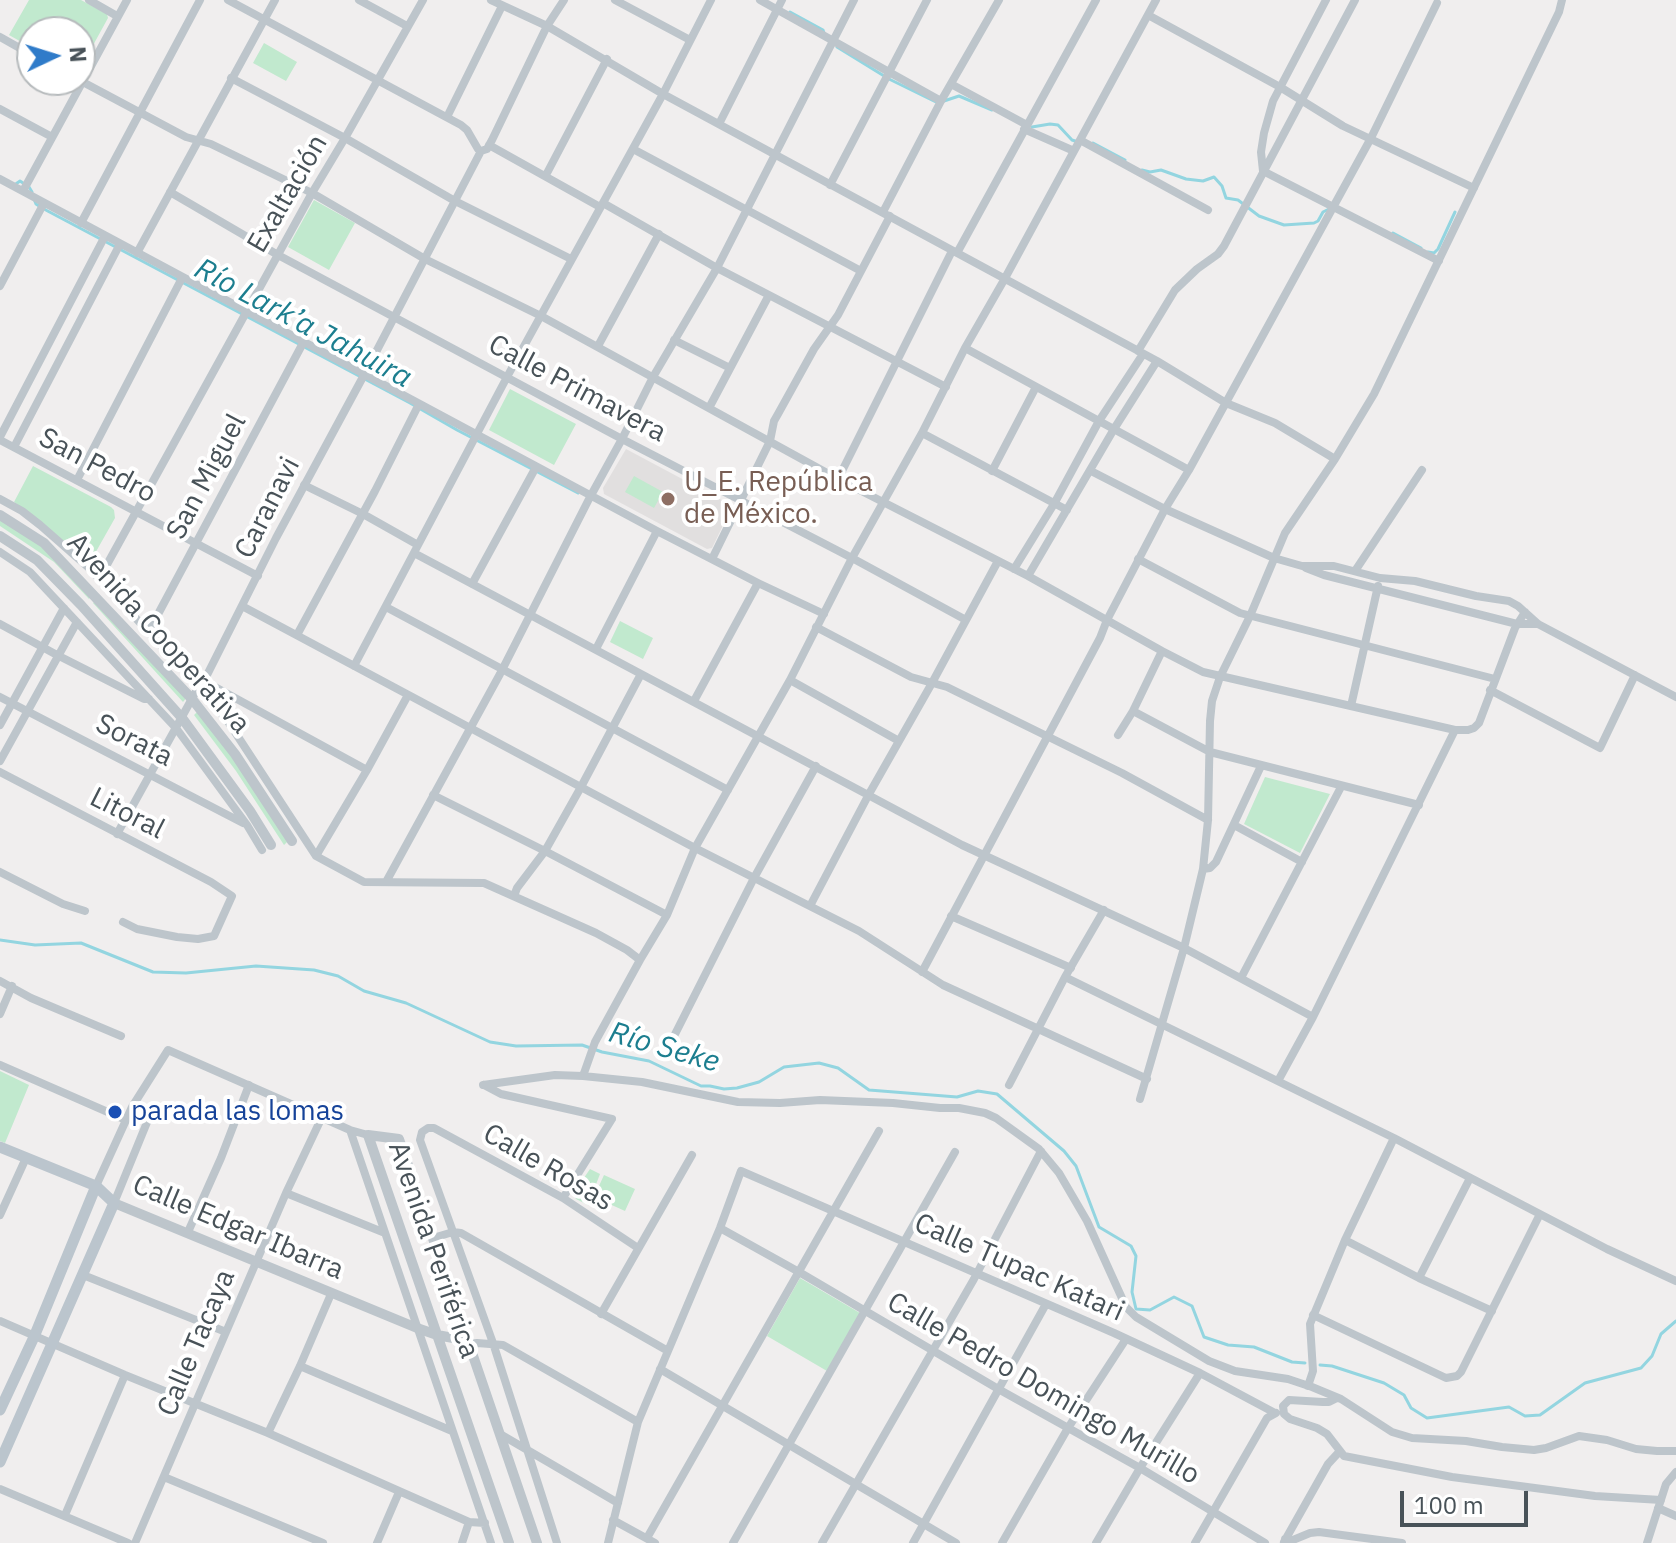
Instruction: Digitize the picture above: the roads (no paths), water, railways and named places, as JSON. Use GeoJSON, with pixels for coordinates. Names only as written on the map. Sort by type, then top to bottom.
{"type":"FeatureCollection","features":[{"type":"Feature","properties":{"kind":"main road","name":"Calle Edgar Ibarra"},"geometry":{"type":"LineString","coordinates":[[0,1147],[96,1186],[114,1203]]}},
{"type":"Feature","properties":{"kind":"main road"},"geometry":{"type":"LineString","coordinates":[[1,1405],[34,1337],[96,1186]]}},
{"type":"Feature","properties":{"kind":"main road"},"geometry":{"type":"LineString","coordinates":[[0,1462],[114,1203]]}},
{"type":"Feature","properties":{"kind":"street"},"geometry":{"type":"LineString","coordinates":[[89,0],[117,16]]}},
{"type":"Feature","properties":{"kind":"street"},"geometry":{"type":"LineString","coordinates":[[96,53],[127,0]]}},
{"type":"Feature","properties":{"kind":"street"},"geometry":{"type":"LineString","coordinates":[[81,223],[200,0]]}},
{"type":"Feature","properties":{"kind":"street"},"geometry":{"type":"LineString","coordinates":[[228,0],[447,117],[467,130],[481,151],[487,149],[491,142],[547,26],[564,0]]}},
{"type":"Feature","properties":{"kind":"street"},"geometry":{"type":"LineString","coordinates":[[137,253],[275,0]]}},
{"type":"Feature","properties":{"kind":"street"},"geometry":{"type":"LineString","coordinates":[[359,0],[407,26]]}},
{"type":"Feature","properties":{"kind":"street","name":"Exaltación"},"geometry":{"type":"LineString","coordinates":[[99,579],[312,193],[423,0]]}},
{"type":"Feature","properties":{"kind":"street"},"geometry":{"type":"LineString","coordinates":[[491,0],[547,26],[663,94],[1157,361],[1226,403],[1275,423],[1335,459]]}},
{"type":"Feature","properties":{"kind":"street"},"geometry":{"type":"LineString","coordinates":[[615,0],[690,40]]}},
{"type":"Feature","properties":{"kind":"street"},"geometry":{"type":"LineString","coordinates":[[354,666],[711,0]]}},
{"type":"Feature","properties":{"kind":"street"},"geometry":{"type":"LineString","coordinates":[[760,0],[941,101]]}},
{"type":"Feature","properties":{"kind":"street"},"geometry":{"type":"LineString","coordinates":[[719,124],[782,0]]}},
{"type":"Feature","properties":{"kind":"street"},"geometry":{"type":"LineString","coordinates":[[386,882],[503,668],[653,377],[717,268],[854,0]]}},
{"type":"Feature","properties":{"kind":"street"},"geometry":{"type":"LineString","coordinates":[[830,185],[927,0]]}},
{"type":"Feature","properties":{"kind":"street"},"geometry":{"type":"LineString","coordinates":[[712,559],[770,441],[774,421],[814,349],[838,315],[941,101],[999,0]]}},
{"type":"Feature","properties":{"kind":"street"},"geometry":{"type":"LineString","coordinates":[[838,479],[955,252],[1096,0]]}},
{"type":"Feature","properties":{"kind":"street"},"geometry":{"type":"LineString","coordinates":[[583,1076],[595,1042],[667,915],[695,848],[790,680],[965,348],[1156,0]]}},
{"type":"Feature","properties":{"kind":"street"},"geometry":{"type":"LineString","coordinates":[[1263,171],[1261,152],[1273,101],[1326,0]]}},
{"type":"Feature","properties":{"kind":"street"},"geometry":{"type":"LineString","coordinates":[[1014,569],[1175,290],[1224,246],[1355,0]]}},
{"type":"Feature","properties":{"kind":"street"},"geometry":{"type":"LineString","coordinates":[[1140,1099],[1163,1025],[1203,869],[1212,701],[1220,677],[1285,533],[1374,394],[1559,12],[1562,0]]}},
{"type":"Feature","properties":{"kind":"street"},"geometry":{"type":"LineString","coordinates":[[922,972],[1100,638],[1138,559],[1334,208],[1437,3]]}},
{"type":"Feature","properties":{"kind":"street"},"geometry":{"type":"LineString","coordinates":[[447,117],[502,6]]}},
{"type":"Feature","properties":{"kind":"street"},"geometry":{"type":"LineString","coordinates":[[1148,15],[1280,87],[1343,126],[1474,188]]}},
{"type":"Feature","properties":{"kind":"street"},"geometry":{"type":"LineString","coordinates":[[546,175],[607,59]]}},
{"type":"Feature","properties":{"kind":"street"},"geometry":{"type":"LineString","coordinates":[[231,78],[455,201],[571,259]]}},
{"type":"Feature","properties":{"kind":"street"},"geometry":{"type":"LineString","coordinates":[[951,84],[1074,151]]}},
{"type":"Feature","properties":{"kind":"street"},"geometry":{"type":"LineString","coordinates":[[96,90],[186,137],[211,144],[312,193],[425,259],[598,346],[838,479],[1028,576],[1203,672],[1455,730],[1468,730],[1479,723],[1517,624],[1525,612]]}},
{"type":"Feature","properties":{"kind":"street"},"geometry":{"type":"LineString","coordinates":[[23,191],[72,96]]}},
{"type":"Feature","properties":{"kind":"street"},"geometry":{"type":"LineString","coordinates":[[0,109],[52,137]]}},
{"type":"Feature","properties":{"kind":"street"},"geometry":{"type":"LineString","coordinates":[[1080,140],[1208,210]]}},
{"type":"Feature","properties":{"kind":"street"},"geometry":{"type":"LineString","coordinates":[[491,142],[717,268],[946,387]]}},
{"type":"Feature","properties":{"kind":"street"},"geometry":{"type":"LineString","coordinates":[[633,149],[861,271]]}},
{"type":"Feature","properties":{"kind":"street","name":"Caranavi"},"geometry":{"type":"LineString","coordinates":[[117,834],[202,683],[481,151]]}},
{"type":"Feature","properties":{"kind":"street"},"geometry":{"type":"LineString","coordinates":[[1263,171],[1439,261]]}},
{"type":"Feature","properties":{"kind":"street"},"geometry":{"type":"LineString","coordinates":[[0,179],[590,496],[824,614]]}},
{"type":"Feature","properties":{"kind":"street","name":"Calle Primavera"},"geometry":{"type":"LineString","coordinates":[[170,192],[278,255],[966,620]]}},
{"type":"Feature","properties":{"kind":"street"},"geometry":{"type":"LineString","coordinates":[[0,286],[44,203]]}},
{"type":"Feature","properties":{"kind":"street"},"geometry":{"type":"LineString","coordinates":[[598,346],[659,234]]}},
{"type":"Feature","properties":{"kind":"street"},"geometry":{"type":"LineString","coordinates":[[0,438],[105,236]]}},
{"type":"Feature","properties":{"kind":"street"},"geometry":{"type":"LineString","coordinates":[[14,447],[120,244]]}},
{"type":"Feature","properties":{"kind":"street"},"geometry":{"type":"LineString","coordinates":[[77,480],[182,278]]}},
{"type":"Feature","properties":{"kind":"street"},"geometry":{"type":"LineString","coordinates":[[709,408],[769,295]]}},
{"type":"Feature","properties":{"kind":"street"},"geometry":{"type":"LineString","coordinates":[[674,340],[730,368]]}},
{"type":"Feature","properties":{"kind":"street","name":"San Miguel"},"geometry":{"type":"LineString","coordinates":[[149,631],[303,343]]}},
{"type":"Feature","properties":{"kind":"street"},"geometry":{"type":"LineString","coordinates":[[965,348],[1189,470]]}},
{"type":"Feature","properties":{"kind":"street"},"geometry":{"type":"LineString","coordinates":[[1028,576],[1157,361]]}},
{"type":"Feature","properties":{"kind":"street"},"geometry":{"type":"LineString","coordinates":[[992,471],[1036,387]]}},
{"type":"Feature","properties":{"kind":"street"},"geometry":{"type":"LineString","coordinates":[[297,635],[419,404]]}},
{"type":"Feature","properties":{"kind":"street"},"geometry":{"type":"LineString","coordinates":[[922,433],[1067,510]]}},
{"type":"Feature","properties":{"kind":"street","name":"San Pedro"},"geometry":{"type":"LineString","coordinates":[[0,438],[258,576]]}},
{"type":"Feature","properties":{"kind":"street"},"geometry":{"type":"LineString","coordinates":[[472,584],[536,467]]}},
{"type":"Feature","properties":{"kind":"street"},"geometry":{"type":"LineString","coordinates":[[1355,571],[1422,470]]}},
{"type":"Feature","properties":{"kind":"street"},"geometry":{"type":"LineString","coordinates":[[1091,471],[1165,509],[1274,558],[1324,575],[1517,624],[1538,624]]}},
{"type":"Feature","properties":{"kind":"street"},"geometry":{"type":"LineString","coordinates":[[304,485],[363,514],[472,584],[983,856],[1184,948],[1313,1017]]}},
{"type":"Feature","properties":{"kind":"street"},"geometry":{"type":"LineString","coordinates":[[0,499],[40,525],[99,579],[202,683],[316,856],[364,882],[484,883],[596,933],[640,960]]}},
{"type":"Feature","properties":{"kind":"street","name":"Avenida Cooperativa"},"geometry":{"type":"LineString","coordinates":[[0,515],[44,543],[192,699],[235,754],[292,841]]}},
{"type":"Feature","properties":{"kind":"street"},"geometry":{"type":"LineString","coordinates":[[596,649],[657,531]]}},
{"type":"Feature","properties":{"kind":"street","name":"Avenida Cooperativa"},"geometry":{"type":"LineString","coordinates":[[0,536],[37,560],[81,605],[250,811],[266,847]]}},
{"type":"Feature","properties":{"kind":"street"},"geometry":{"type":"LineString","coordinates":[[0,552],[30,572],[150,699],[179,723],[247,825],[266,847]]}},
{"type":"Feature","properties":{"kind":"street"},"geometry":{"type":"LineString","coordinates":[[1138,559],[1227,607],[1250,616],[1495,679]]}},
{"type":"Feature","properties":{"kind":"street"},"geometry":{"type":"LineString","coordinates":[[810,906],[998,561]]}},
{"type":"Feature","properties":{"kind":"street"},"geometry":{"type":"LineString","coordinates":[[1302,566],[1334,566],[1380,578],[1415,581],[1509,601],[1538,624],[1676,697]]}},
{"type":"Feature","properties":{"kind":"street"},"geometry":{"type":"LineString","coordinates":[[1351,706],[1380,578]]}},
{"type":"Feature","properties":{"kind":"street"},"geometry":{"type":"LineString","coordinates":[[694,701],[758,583]]}},
{"type":"Feature","properties":{"kind":"street"},"geometry":{"type":"LineString","coordinates":[[242,606],[695,848],[859,931],[943,985],[1147,1079]]}},
{"type":"Feature","properties":{"kind":"street"},"geometry":{"type":"LineString","coordinates":[[386,607],[728,790]]}},
{"type":"Feature","properties":{"kind":"street"},"geometry":{"type":"LineString","coordinates":[[0,725],[64,608]]}},
{"type":"Feature","properties":{"kind":"street"},"geometry":{"type":"LineString","coordinates":[[0,761],[77,622]]}},
{"type":"Feature","properties":{"kind":"street"},"geometry":{"type":"LineString","coordinates":[[0,624],[144,699],[150,699]]}},
{"type":"Feature","properties":{"kind":"street"},"geometry":{"type":"LineString","coordinates":[[816,627],[911,677],[947,687],[1122,773],[1208,820]]}},
{"type":"Feature","properties":{"kind":"street"},"geometry":{"type":"LineString","coordinates":[[1118,735],[1162,651]]}},
{"type":"Feature","properties":{"kind":"street"},"geometry":{"type":"LineString","coordinates":[[514,896],[545,851],[641,674]]}},
{"type":"Feature","properties":{"kind":"street"},"geometry":{"type":"LineString","coordinates":[[1490,690],[1600,748],[1635,675]]}},
{"type":"Feature","properties":{"kind":"street"},"geometry":{"type":"LineString","coordinates":[[790,680],[899,741]]}},
{"type":"Feature","properties":{"kind":"street"},"geometry":{"type":"LineString","coordinates":[[202,683],[367,770]]}},
{"type":"Feature","properties":{"kind":"street"},"geometry":{"type":"LineString","coordinates":[[316,856],[408,695]]}},
{"type":"Feature","properties":{"kind":"street","name":"Sorata"},"geometry":{"type":"LineString","coordinates":[[0,697],[247,825]]}},
{"type":"Feature","properties":{"kind":"street"},"geometry":{"type":"LineString","coordinates":[[1133,711],[1210,752],[1419,805]]}},
{"type":"Feature","properties":{"kind":"street"},"geometry":{"type":"LineString","coordinates":[[1278,1081],[1313,1017],[1455,730]]}},
{"type":"Feature","properties":{"kind":"street"},"geometry":{"type":"LineString","coordinates":[[668,1048],[754,878],[816,766]]}},
{"type":"Feature","properties":{"kind":"street"},"geometry":{"type":"LineString","coordinates":[[1203,869],[1210,868],[1216,862],[1261,766]]}},
{"type":"Feature","properties":{"kind":"street","name":"Litoral"},"geometry":{"type":"LineString","coordinates":[[0,772],[211,882],[232,896],[214,936],[198,939],[177,937],[137,929],[123,922]]}},
{"type":"Feature","properties":{"kind":"street"},"geometry":{"type":"LineString","coordinates":[[1241,978],[1341,787]]}},
{"type":"Feature","properties":{"kind":"street"},"geometry":{"type":"LineString","coordinates":[[433,795],[667,915]]}},
{"type":"Feature","properties":{"kind":"street"},"geometry":{"type":"LineString","coordinates":[[1234,825],[1302,862]]}},
{"type":"Feature","properties":{"kind":"street"},"geometry":{"type":"LineString","coordinates":[[0,872],[63,904],[85,911]]}},
{"type":"Feature","properties":{"kind":"street"},"geometry":{"type":"LineString","coordinates":[[1009,1085],[1104,910]]}},
{"type":"Feature","properties":{"kind":"street"},"geometry":{"type":"LineString","coordinates":[[951,916],[1071,968]]}},
{"type":"Feature","properties":{"kind":"street"},"geometry":{"type":"LineString","coordinates":[[1065,977],[1394,1138],[1607,1249],[1676,1281]]}},
{"type":"Feature","properties":{"kind":"street"},"geometry":{"type":"LineString","coordinates":[[0,981],[31,998],[121,1036]]}},
{"type":"Feature","properties":{"kind":"street"},"geometry":{"type":"LineString","coordinates":[[0,1014],[12,986]]}},
{"type":"Feature","properties":{"kind":"street"},"geometry":{"type":"LineString","coordinates":[[96,1186],[132,1107],[168,1050],[350,1130],[368,1135]]}},
{"type":"Feature","properties":{"kind":"street"},"geometry":{"type":"LineString","coordinates":[[0,1065],[126,1120]]}},
{"type":"Feature","properties":{"kind":"street"},"geometry":{"type":"LineString","coordinates":[[563,1198],[612,1119],[501,1094],[483,1085],[555,1075],[583,1076],[642,1082],[738,1102],[820,1100],[959,1108],[985,1113],[1041,1151],[1059,1173],[1080,1209],[1126,1307],[1136,1317],[1209,1361],[1235,1371],[1288,1379],[1308,1386],[1337,1398],[1392,1432],[1412,1438],[1534,1450],[1579,1436],[1636,1449],[1676,1451]]}},
{"type":"Feature","properties":{"kind":"street"},"geometry":{"type":"LineString","coordinates":[[188,1232],[249,1085]]}},
{"type":"Feature","properties":{"kind":"street"},"geometry":{"type":"LineString","coordinates":[[114,1203],[150,1115],[132,1107]]}},
{"type":"Feature","properties":{"kind":"street","name":"Calle Tacaya"},"geometry":{"type":"LineString","coordinates":[[135,1543],[286,1193],[322,1117]]}},
{"type":"Feature","properties":{"kind":"street","name":"Calle Rosas"},"geometry":{"type":"LineString","coordinates":[[453,1232],[420,1140],[422,1132],[428,1128],[434,1128],[563,1198],[638,1248]]}},
{"type":"Feature","properties":{"kind":"street"},"geometry":{"type":"LineString","coordinates":[[350,1130],[491,1543]]}},
{"type":"Feature","properties":{"kind":"street"},"geometry":{"type":"LineString","coordinates":[[613,1520],[651,1540],[722,1405],[879,1131]]}},
{"type":"Feature","properties":{"kind":"street","name":"Avenida Periférica"},"geometry":{"type":"LineString","coordinates":[[509,1543],[368,1135],[399,1139],[537,1543]]}},
{"type":"Feature","properties":{"kind":"street"},"geometry":{"type":"LineString","coordinates":[[1308,1386],[1313,1371],[1310,1324],[1313,1315],[1394,1138]]}},
{"type":"Feature","properties":{"kind":"street"},"geometry":{"type":"LineString","coordinates":[[822,1543],[977,1273],[1041,1151]]}},
{"type":"Feature","properties":{"kind":"street"},"geometry":{"type":"LineString","coordinates":[[733,1543],[955,1152]]}},
{"type":"Feature","properties":{"kind":"street"},"geometry":{"type":"LineString","coordinates":[[601,1314],[692,1155]]}},
{"type":"Feature","properties":{"kind":"street"},"geometry":{"type":"LineString","coordinates":[[0,1215],[26,1158]]}},
{"type":"Feature","properties":{"kind":"street","name":"Calle Tupac Katari"},"geometry":{"type":"LineString","coordinates":[[720,1228],[741,1171],[1200,1373],[1290,1419],[1327,1434],[1340,1451]]}},
{"type":"Feature","properties":{"kind":"street"},"geometry":{"type":"LineString","coordinates":[[1419,1278],[1470,1178]]}},
{"type":"Feature","properties":{"kind":"street"},"geometry":{"type":"LineString","coordinates":[[286,1193],[385,1233]]}},
{"type":"Feature","properties":{"kind":"street","name":"Calle Edgar Ibarra"},"geometry":{"type":"LineString","coordinates":[[114,1203],[331,1294],[417,1328],[469,1344]]}},
{"type":"Feature","properties":{"kind":"street"},"geometry":{"type":"LineString","coordinates":[[1313,1315],[1446,1378],[1457,1376],[1540,1214]]}},
{"type":"Feature","properties":{"kind":"street"},"geometry":{"type":"LineString","coordinates":[[608,1543],[638,1422],[720,1228]]}},
{"type":"Feature","properties":{"kind":"street","name":"Calle Pedro Domingo Murillo"},"geometry":{"type":"LineString","coordinates":[[720,1228],[1265,1543]]}},
{"type":"Feature","properties":{"kind":"street"},"geometry":{"type":"LineString","coordinates":[[453,1232],[493,1343],[557,1543]]}},
{"type":"Feature","properties":{"kind":"street"},"geometry":{"type":"LineString","coordinates":[[433,1238],[453,1232],[466,1235],[668,1351]]}},
{"type":"Feature","properties":{"kind":"street"},"geometry":{"type":"LineString","coordinates":[[1345,1240],[1492,1311]]}},
{"type":"Feature","properties":{"kind":"street"},"geometry":{"type":"LineString","coordinates":[[83,1275],[226,1332]]}},
{"type":"Feature","properties":{"kind":"street"},"geometry":{"type":"LineString","coordinates":[[268,1433],[331,1294]]}},
{"type":"Feature","properties":{"kind":"street"},"geometry":{"type":"LineString","coordinates":[[913,1543],[1046,1304]]}},
{"type":"Feature","properties":{"kind":"street"},"geometry":{"type":"LineString","coordinates":[[0,1321],[268,1433],[469,1522],[485,1523]]}},
{"type":"Feature","properties":{"kind":"street"},"geometry":{"type":"LineString","coordinates":[[1002,1543],[1068,1428],[1126,1339]]}},
{"type":"Feature","properties":{"kind":"street"},"geometry":{"type":"LineString","coordinates":[[469,1344],[493,1343],[514,1350],[638,1422]]}},
{"type":"Feature","properties":{"kind":"street"},"geometry":{"type":"LineString","coordinates":[[300,1366],[452,1431]]}},
{"type":"Feature","properties":{"kind":"street"},"geometry":{"type":"LineString","coordinates":[[660,1369],[956,1543]]}},
{"type":"Feature","properties":{"kind":"street"},"geometry":{"type":"LineString","coordinates":[[1096,1543],[1200,1373]]}},
{"type":"Feature","properties":{"kind":"street"},"geometry":{"type":"LineString","coordinates":[[65,1515],[125,1375]]}},
{"type":"Feature","properties":{"kind":"street"},"geometry":{"type":"LineString","coordinates":[[1195,1543],[1267,1418],[1289,1400],[1329,1402],[1337,1398]]}},
{"type":"Feature","properties":{"kind":"street"},"geometry":{"type":"LineString","coordinates":[[500,1434],[618,1503]]}},
{"type":"Feature","properties":{"kind":"street"},"geometry":{"type":"LineString","coordinates":[[1284,1541],[1328,1464],[1340,1451],[1344,1456],[1452,1477],[1659,1504],[1676,1516]]}},
{"type":"Feature","properties":{"kind":"street"},"geometry":{"type":"LineString","coordinates":[[1647,1543],[1666,1484],[1676,1472]]}},
{"type":"Feature","properties":{"kind":"street"},"geometry":{"type":"LineString","coordinates":[[164,1477],[323,1543]]}},
{"type":"Feature","properties":{"kind":"street"},"geometry":{"type":"LineString","coordinates":[[1666,1484],[1676,1483]]}},
{"type":"Feature","properties":{"kind":"street"},"geometry":{"type":"LineString","coordinates":[[0,1489],[128,1543]]}},
{"type":"Feature","properties":{"kind":"street"},"geometry":{"type":"LineString","coordinates":[[377,1543],[399,1492]]}},
{"type":"Feature","properties":{"kind":"street"},"geometry":{"type":"LineString","coordinates":[[462,1543],[469,1522]]}},
{"type":"Feature","properties":{"kind":"street"},"geometry":{"type":"LineString","coordinates":[[1284,1541],[1319,1532],[1402,1543]]}},
{"type":"Feature","properties":{"kind":"waterway"},"geometry":{"type":"LineString","coordinates":[[790,12],[824,33]]}},
{"type":"Feature","properties":{"kind":"waterway"},"geometry":{"type":"LineString","coordinates":[[837,47],[889,79],[938,103]]}},
{"type":"Feature","properties":{"kind":"waterway"},"geometry":{"type":"LineString","coordinates":[[944,101],[959,96],[992,110]]}},
{"type":"Feature","properties":{"kind":"waterway"},"geometry":{"type":"LineString","coordinates":[[1032,127],[1058,125],[1078,142]]}},
{"type":"Feature","properties":{"kind":"waterway"},"geometry":{"type":"LineString","coordinates":[[1093,143],[1125,160]]}},
{"type":"Feature","properties":{"kind":"waterway"},"geometry":{"type":"LineString","coordinates":[[1142,170],[1161,170],[1203,181],[1214,177],[1222,186],[1226,198],[1238,200],[1259,216],[1284,225],[1314,223],[1331,208]]}},
{"type":"Feature","properties":{"kind":"waterway","name":"Río Lark’a Jahuira"},"geometry":{"type":"LineString","coordinates":[[13,186],[20,181],[32,192]]}},
{"type":"Feature","properties":{"kind":"waterway","name":"Río Lark’a Jahuira"},"geometry":{"type":"LineString","coordinates":[[34,199],[42,208],[578,493]]}},
{"type":"Feature","properties":{"kind":"waterway"},"geometry":{"type":"LineString","coordinates":[[1428,252],[1434,253],[1438,249],[1455,212]]}},
{"type":"Feature","properties":{"kind":"waterway"},"geometry":{"type":"LineString","coordinates":[[1393,233],[1421,248]]}},
{"type":"Feature","properties":{"kind":"waterway","name":"Río Seke"},"geometry":{"type":"LineString","coordinates":[[0,940],[35,945],[81,943],[153,972],[186,973],[256,966],[314,970],[338,976],[364,991],[406,1003],[490,1042],[516,1046],[582,1045],[649,1061],[701,1086],[737,1088],[759,1082],[784,1067],[819,1063],[838,1068],[869,1090],[957,1097],[978,1091],[997,1094],[1064,1151],[1076,1166],[1099,1227],[1131,1246],[1136,1256],[1132,1292],[1136,1309],[1150,1310],[1174,1297],[1192,1306],[1204,1337],[1228,1345],[1254,1347],[1292,1362],[1305,1363]]}},
{"type":"Feature","properties":{"kind":"waterway"},"geometry":{"type":"LineString","coordinates":[[1320,1365],[1384,1383],[1404,1395],[1411,1408],[1427,1418],[1509,1407],[1525,1416],[1540,1415],[1585,1383],[1641,1368],[1652,1356],[1661,1334],[1676,1321]]}},
{"type":"Feature","properties":{"kind":"place","name":"U_E. República de México."},"geometry":{"type":"Point","coordinates":[668,499]}},
{"type":"Feature","properties":{"kind":"place","name":"parada las lomas"},"geometry":{"type":"Point","coordinates":[115,1112]}}]}
